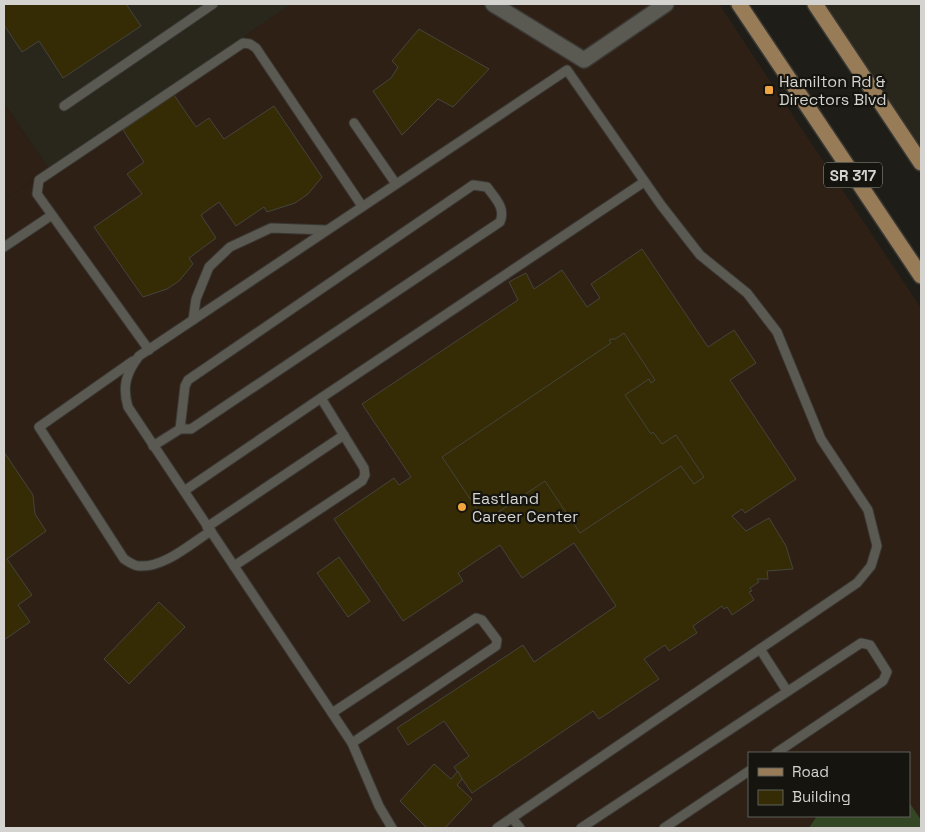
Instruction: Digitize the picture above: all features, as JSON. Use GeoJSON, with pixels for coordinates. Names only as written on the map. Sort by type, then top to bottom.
{"type":"FeatureCollection","features":[{"type":"Feature","properties":{"kind":"main road","name":"SR 317"},"geometry":{"type":"LineString","coordinates":[[739,4],[921,276]]}},
{"type":"Feature","properties":{"kind":"main road"},"geometry":{"type":"LineString","coordinates":[[815,4],[921,163]]}},
{"type":"Feature","properties":{"kind":"street"},"geometry":{"type":"LineString","coordinates":[[493,4],[584,60],[666,4]]}},
{"type":"Feature","properties":{"kind":"lane"},"geometry":{"type":"LineString","coordinates":[[64,106],[212,4]]}},
{"type":"Feature","properties":{"kind":"lane"},"geometry":{"type":"LineString","coordinates":[[149,350],[37,194],[39,180],[243,42],[256,48],[362,206]]}},
{"type":"Feature","properties":{"kind":"lane"},"geometry":{"type":"LineString","coordinates":[[344,435],[166,559],[148,566],[136,566],[124,559],[39,427],[139,356],[326,230],[584,60]]}},
{"type":"Feature","properties":{"kind":"lane"},"geometry":{"type":"LineString","coordinates":[[496,828],[858,583],[871,566],[877,546],[868,510],[821,440],[777,332],[747,293],[700,255],[644,182],[567,70]]}},
{"type":"Feature","properties":{"kind":"lane"},"geometry":{"type":"LineString","coordinates":[[354,123],[396,184]]}},
{"type":"Feature","properties":{"kind":"lane"},"geometry":{"type":"LineString","coordinates":[[184,491],[644,182]]}},
{"type":"Feature","properties":{"kind":"lane"},"geometry":{"type":"LineString","coordinates":[[153,446],[180,429],[191,430],[500,222],[503,215],[501,207],[487,187],[472,185],[188,380],[185,386],[180,429]]}},
{"type":"Feature","properties":{"kind":"lane"},"geometry":{"type":"LineString","coordinates":[[4,247],[52,215]]}},
{"type":"Feature","properties":{"kind":"lane"},"geometry":{"type":"LineString","coordinates":[[193,320],[196,299],[209,268],[230,248],[271,228],[326,230]]}},
{"type":"Feature","properties":{"kind":"lane"},"geometry":{"type":"LineString","coordinates":[[139,356],[130,368],[124,393],[128,407],[352,743],[379,806],[392,828]]}},
{"type":"Feature","properties":{"kind":"lane"},"geometry":{"type":"LineString","coordinates":[[234,566],[362,481],[364,468],[321,398]]}},
{"type":"Feature","properties":{"kind":"lane"},"geometry":{"type":"LineString","coordinates":[[332,713],[476,618],[482,620],[497,640],[496,646],[352,743]]}},
{"type":"Feature","properties":{"kind":"lane"},"geometry":{"type":"LineString","coordinates":[[581,828],[861,642],[870,645],[887,672],[883,681],[777,752]]}},
{"type":"Feature","properties":{"kind":"lane"},"geometry":{"type":"LineString","coordinates":[[760,649],[787,691]]}},
{"type":"Feature","properties":{"kind":"lane"},"geometry":{"type":"LineString","coordinates":[[664,828],[748,773]]}},
{"type":"Feature","properties":{"kind":"lane"},"geometry":{"type":"LineString","coordinates":[[512,818],[520,828]]}},
{"type":"Feature","properties":{"kind":"shaded area"},"geometry":{"type":"Polygon","coordinates":[[[4,4],[292,4],[49,169],[4,103],[4,4]]]}},
{"type":"Feature","properties":{"kind":"shaded area","name":"Eastland Career Center"},"geometry":{"type":"Polygon","coordinates":[[[292,4],[719,4],[921,308],[921,828],[4,828],[4,200],[292,4]]]}},
{"type":"Feature","properties":{"kind":"shaded area"},"geometry":{"type":"Polygon","coordinates":[[[816,4],[921,4],[921,156],[816,4]]]}},
{"type":"Feature","properties":{"kind":"shaded area"},"geometry":{"type":"Polygon","coordinates":[[[4,103],[49,169],[4,200],[4,103]]]}},
{"type":"Feature","properties":{"kind":"green space"},"geometry":{"type":"Polygon","coordinates":[[[910,804],[921,820],[921,828],[809,828],[816,817],[910,817],[910,804]]]}},
{"type":"Feature","properties":{"kind":"building"},"geometry":{"type":"Polygon","coordinates":[[[4,4],[126,4],[141,26],[63,78],[39,41],[22,52],[4,25],[4,4]]]}},
{"type":"Feature","properties":{"kind":"building"},"geometry":{"type":"Polygon","coordinates":[[[419,29],[489,69],[453,107],[438,99],[402,135],[373,91],[391,78],[398,67],[392,61],[419,29]]]}},
{"type":"Feature","properties":{"kind":"building"},"geometry":{"type":"Polygon","coordinates":[[[174,95],[196,127],[209,118],[224,139],[274,106],[322,177],[308,194],[295,203],[267,212],[264,207],[236,226],[219,202],[201,215],[216,238],[189,258],[193,264],[179,281],[167,289],[143,297],[94,227],[142,194],[127,174],[144,162],[123,130],[174,95]]]}},
{"type":"Feature","properties":{"kind":"building"},"geometry":{"type":"Polygon","coordinates":[[[642,249],[708,347],[734,330],[756,363],[730,380],[796,479],[745,513],[742,509],[732,516],[746,531],[769,518],[786,546],[793,569],[767,571],[768,579],[757,579],[759,582],[750,588],[752,591],[749,592],[754,600],[732,615],[727,607],[724,609],[722,606],[693,626],[697,633],[669,651],[665,645],[644,659],[659,679],[599,719],[593,711],[472,793],[454,767],[469,756],[444,721],[408,745],[397,728],[523,645],[534,662],[616,606],[574,543],[522,578],[500,545],[458,573],[463,581],[403,621],[334,519],[394,478],[399,485],[411,477],[362,404],[518,300],[509,282],[526,273],[534,289],[562,270],[587,307],[600,298],[591,284],[642,249]]]}},
{"type":"Feature","properties":{"kind":"building"},"geometry":{"type":"Polygon","coordinates":[[[624,333],[655,380],[651,383],[649,379],[625,395],[651,434],[653,432],[662,444],[676,435],[704,477],[694,484],[681,466],[580,533],[545,481],[485,521],[442,457],[611,343],[609,340],[615,339],[624,333]]]}},
{"type":"Feature","properties":{"kind":"building"},"geometry":{"type":"Polygon","coordinates":[[[4,452],[33,495],[35,514],[46,531],[7,559],[32,595],[18,605],[30,622],[4,640],[4,452]]]}},
{"type":"Feature","properties":{"kind":"building"},"geometry":{"type":"Polygon","coordinates":[[[339,557],[370,601],[348,617],[317,573],[339,557]]]}},
{"type":"Feature","properties":{"kind":"building"},"geometry":{"type":"Polygon","coordinates":[[[159,602],[185,627],[129,684],[104,659],[159,602]]]}},
{"type":"Feature","properties":{"kind":"building"},"geometry":{"type":"Polygon","coordinates":[[[434,764],[451,779],[458,771],[462,779],[457,785],[472,799],[445,828],[427,828],[400,801],[434,764]]]}},
{"type":"Feature","properties":{"kind":"place","name":"Hamilton Rd & Directors Blvd"},"geometry":{"type":"Point","coordinates":[769,90]}},
{"type":"Feature","properties":{"kind":"place","name":"Eastland Career Center"},"geometry":{"type":"Point","coordinates":[462,507]}}]}
